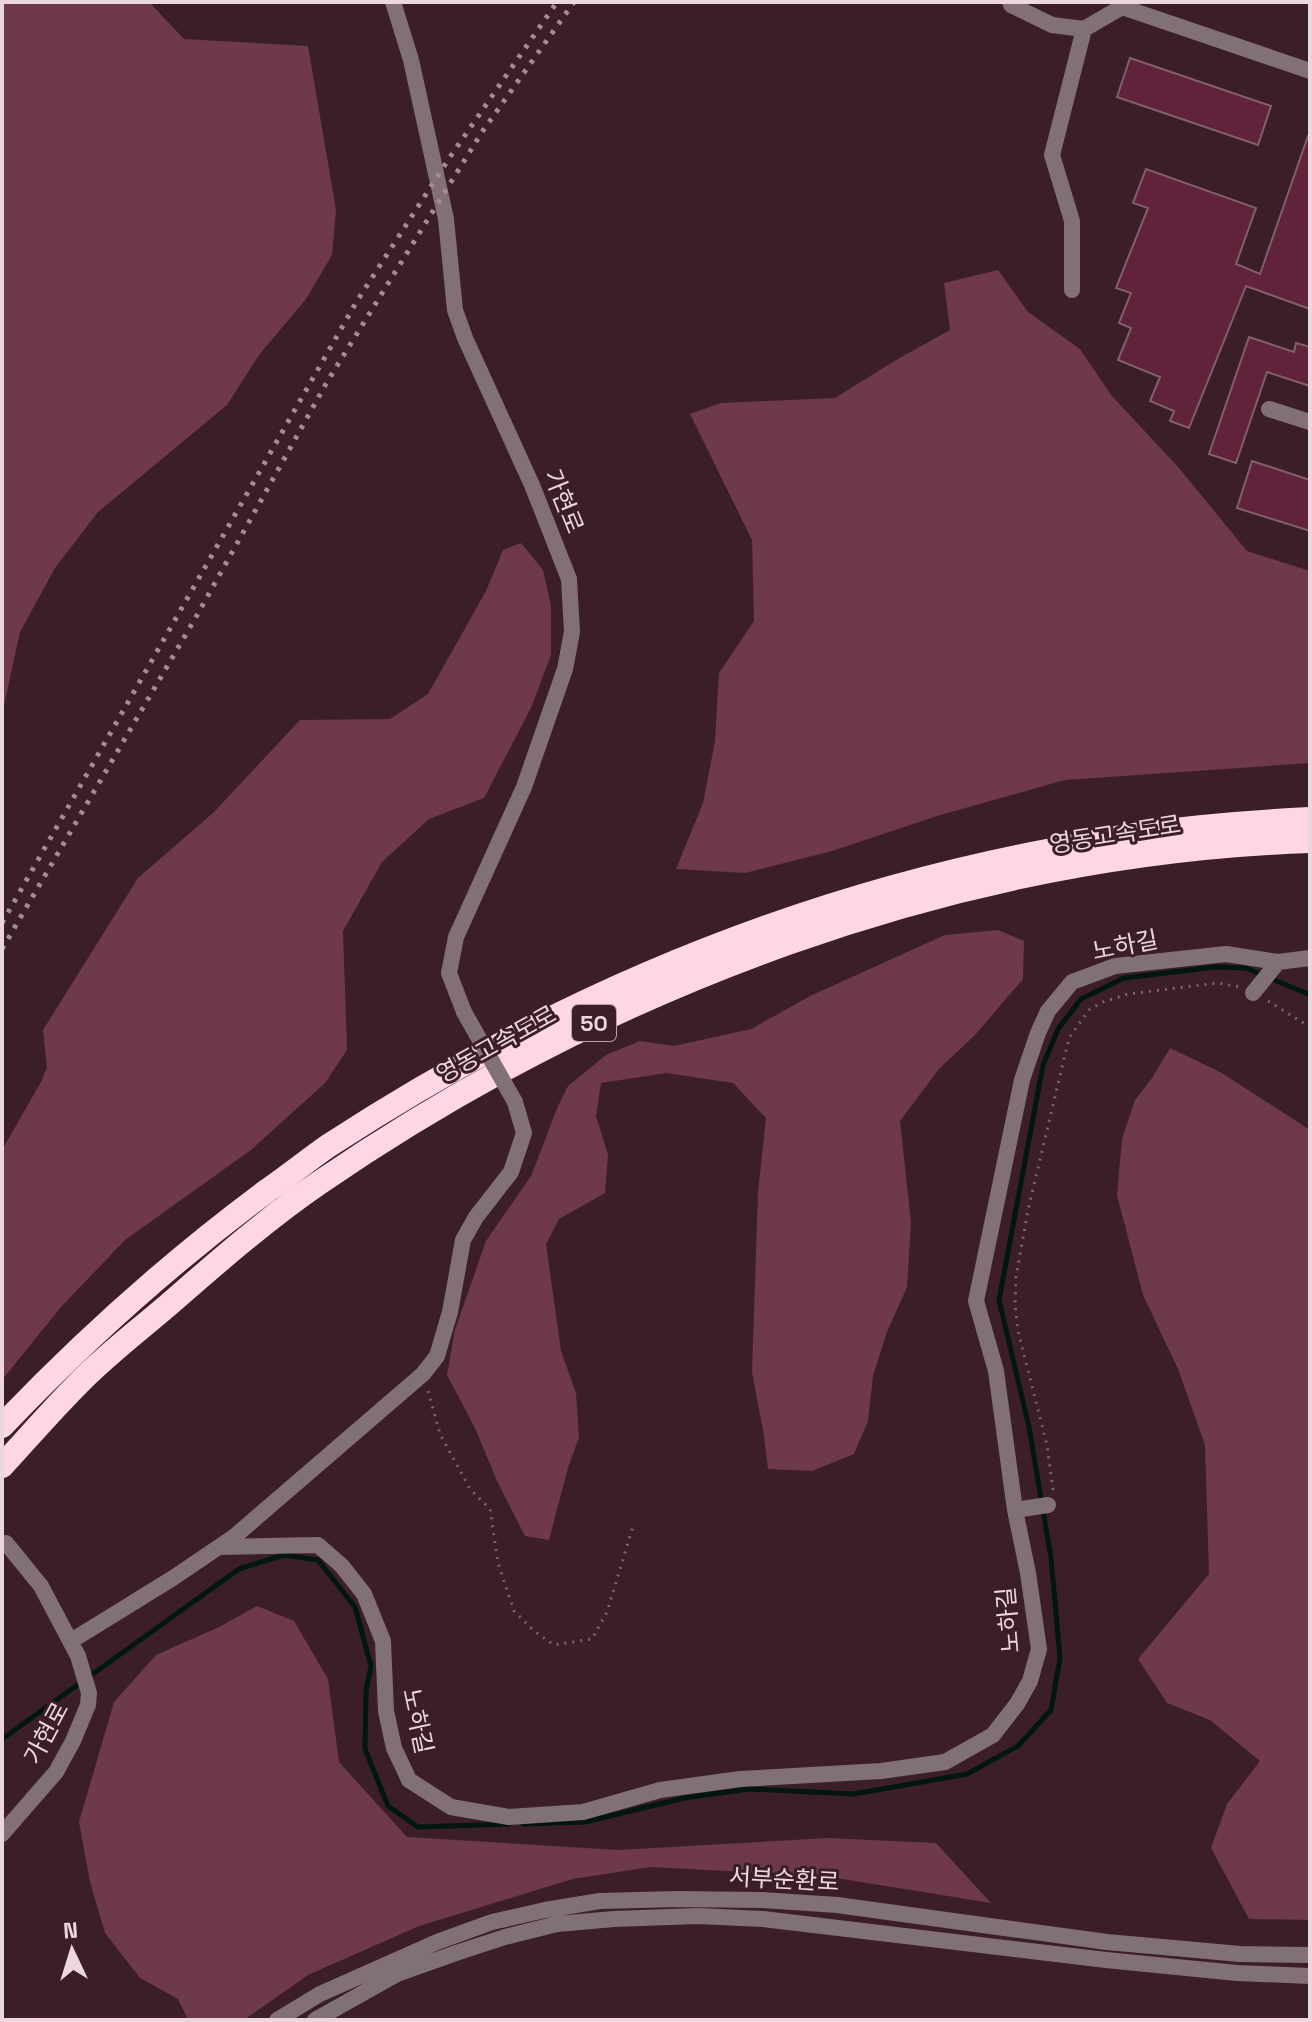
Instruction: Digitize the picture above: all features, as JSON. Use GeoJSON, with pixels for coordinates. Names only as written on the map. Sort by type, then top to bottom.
{"type":"FeatureCollection","features":[{"type":"Feature","properties":{"kind":"highway","name":"영동고속도로"},"geometry":{"type":"LineString","coordinates":[[2,1426],[53,1372],[130,1301],[216,1229],[326,1148],[423,1088],[596,996],[694,953],[796,916],[901,884],[1008,858],[1130,836],[1236,823],[1310,819]]}},
{"type":"Feature","properties":{"kind":"highway","name":"영동고속도로"},"geometry":{"type":"LineString","coordinates":[[2,1466],[80,1381],[239,1243],[317,1184],[469,1089],[538,1050],[610,1015],[798,938],[912,903],[1082,865],[1183,851],[1310,841]]}},
{"type":"Feature","properties":{"kind":"street","name":"가현로"},"geometry":{"type":"LineString","coordinates":[[393,2],[411,60],[446,219],[455,310],[532,485],[569,579],[572,632],[565,669],[524,787],[456,937],[449,973],[464,1012],[515,1102],[524,1133],[511,1172],[476,1217],[463,1240],[450,1312],[437,1356],[423,1374]]}},
{"type":"Feature","properties":{"kind":"street"},"geometry":{"type":"LineString","coordinates":[[1010,2],[1052,25],[1084,29],[1122,7],[1310,71]]}},
{"type":"Feature","properties":{"kind":"street"},"geometry":{"type":"LineString","coordinates":[[1072,290],[1072,221],[1052,155],[1084,29]]}},
{"type":"Feature","properties":{"kind":"street"},"geometry":{"type":"LineString","coordinates":[[1269,409],[1310,422]]}},
{"type":"Feature","properties":{"kind":"street","name":"노하길"},"geometry":{"type":"LineString","coordinates":[[220,1547],[318,1545],[342,1566],[364,1594],[383,1641],[386,1711],[394,1748],[409,1780],[451,1807],[509,1817],[583,1812],[660,1790],[740,1779],[881,1771],[945,1762],[993,1735],[1030,1681],[1039,1649],[1028,1573],[1037,1503],[976,1301],[1022,1080],[1038,1033],[1048,1011],[1072,982],[1115,966],[1226,954],[1275,965],[1310,958]]}},
{"type":"Feature","properties":{"kind":"street"},"geometry":{"type":"LineString","coordinates":[[1256,989],[1275,965]]}},
{"type":"Feature","properties":{"kind":"street"},"geometry":{"type":"LineString","coordinates":[[74,1648],[235,1536],[423,1374]]}},
{"type":"Feature","properties":{"kind":"street","name":"가현로"},"geometry":{"type":"LineString","coordinates":[[2,1834],[56,1772],[73,1741],[88,1705],[89,1693],[74,1648],[41,1586],[6,1543]]}},
{"type":"Feature","properties":{"kind":"street","name":"서부순환로"},"geometry":{"type":"LineString","coordinates":[[277,2020],[320,1994],[437,1942],[492,1922],[600,1901],[761,1900],[822,1904],[1107,1942],[1240,1954],[1310,1955]]}},
{"type":"Feature","properties":{"kind":"street","name":"서부순환로"},"geometry":{"type":"LineString","coordinates":[[315,2020],[397,1974],[459,1952],[557,1924],[614,1919],[698,1916],[763,1919],[1106,1960],[1237,1973],[1310,1976]]}},
{"type":"Feature","properties":{"kind":"path"},"geometry":{"type":"LineString","coordinates":[[1037,1503],[1047,1445],[1018,1331],[1016,1277],[1028,1210],[1069,1038],[1089,1010],[1103,1002],[1128,994],[1218,983],[1256,989],[1310,1027]]}},
{"type":"Feature","properties":{"kind":"path"},"geometry":{"type":"LineString","coordinates":[[423,1374],[440,1434],[470,1489],[490,1509],[498,1563],[514,1611],[534,1631],[554,1645],[592,1639],[607,1612],[634,1523]]}},
{"type":"Feature","properties":{"kind":"shaded area"},"geometry":{"type":"Polygon","coordinates":[[[2,2],[149,2],[184,39],[308,46],[336,210],[332,255],[306,299],[259,355],[227,405],[98,512],[55,568],[20,632],[2,715],[2,2]]]}},
{"type":"Feature","properties":{"kind":"shaded area"},"geometry":{"type":"Polygon","coordinates":[[[998,270],[1028,312],[1080,349],[1111,395],[1179,468],[1247,551],[1310,571],[1310,763],[1065,780],[940,815],[832,851],[745,873],[676,869],[703,803],[715,741],[719,673],[754,621],[752,540],[690,414],[721,403],[835,398],[950,330],[944,283],[998,270]]]}},
{"type":"Feature","properties":{"kind":"shaded area"},"geometry":{"type":"Polygon","coordinates":[[[521,543],[543,570],[551,606],[551,655],[531,708],[484,798],[429,819],[382,862],[343,931],[347,1050],[325,1083],[251,1150],[125,1240],[61,1307],[2,1380],[2,1150],[47,1067],[43,1030],[138,878],[214,812],[300,720],[390,719],[428,694],[486,591],[503,550],[521,543]]]}},
{"type":"Feature","properties":{"kind":"shaded area"},"geometry":{"type":"Polygon","coordinates":[[[998,930],[1024,941],[1023,979],[975,1035],[939,1069],[900,1121],[911,1222],[907,1287],[887,1332],[873,1376],[868,1421],[854,1454],[812,1471],[768,1469],[752,1372],[758,1192],[766,1118],[733,1083],[666,1073],[601,1083],[596,1116],[608,1155],[605,1193],[559,1219],[546,1244],[561,1351],[576,1393],[579,1437],[549,1540],[525,1536],[447,1375],[455,1330],[486,1241],[531,1176],[568,1086],[606,1055],[640,1041],[674,1046],[751,1029],[812,995],[945,935],[998,930]]]}},
{"type":"Feature","properties":{"kind":"shaded area"},"geometry":{"type":"Polygon","coordinates":[[[1170,1048],[1222,1073],[1310,1130],[1310,1920],[1249,1919],[1211,1848],[1227,1804],[1260,1761],[1210,1720],[1167,1703],[1138,1659],[1209,1574],[1205,1445],[1178,1369],[1143,1295],[1117,1195],[1122,1139],[1135,1100],[1170,1048]]]}},
{"type":"Feature","properties":{"kind":"shaded area"},"geometry":{"type":"Polygon","coordinates":[[[257,1606],[294,1621],[328,1679],[339,1762],[407,1837],[618,1850],[828,1838],[936,1843],[991,1903],[824,1876],[651,1867],[573,1879],[419,1926],[308,1975],[244,2020],[188,2020],[178,1999],[140,1978],[105,1933],[90,1882],[79,1822],[114,1702],[156,1655],[257,1606]]]}},
{"type":"Feature","properties":{"kind":"building"},"geometry":{"type":"Polygon","coordinates":[[[1130,58],[1271,106],[1258,145],[1117,97],[1130,58]]]}},
{"type":"Feature","properties":{"kind":"building"},"geometry":{"type":"Polygon","coordinates":[[[1308,136],[1310,309],[1246,286],[1189,428],[1170,421],[1174,411],[1150,401],[1160,377],[1118,360],[1131,328],[1119,323],[1131,293],[1116,288],[1148,208],[1133,203],[1146,169],[1256,208],[1236,264],[1260,274],[1308,136]]]}},
{"type":"Feature","properties":{"kind":"building"},"geometry":{"type":"Polygon","coordinates":[[[1249,337],[1294,352],[1296,343],[1310,347],[1310,386],[1267,372],[1236,463],[1209,454],[1249,337]]]}},
{"type":"Feature","properties":{"kind":"building"},"geometry":{"type":"Polygon","coordinates":[[[1252,461],[1310,480],[1310,531],[1237,508],[1252,461]]]}},
{"type":"Feature","properties":{"kind":"waterway"},"geometry":{"type":"LineString","coordinates":[[523,1824],[585,1822],[684,1798],[749,1789],[854,1794],[967,1774],[1018,1746],[1051,1710],[1060,1658],[1051,1558],[1029,1427],[999,1300],[1043,1065],[1058,1029],[1081,999],[1124,978],[1215,967],[1246,968],[1310,995]]}},
{"type":"Feature","properties":{"kind":"waterway"},"geometry":{"type":"LineString","coordinates":[[2,1739],[239,1569],[284,1555],[318,1560],[355,1607],[371,1666],[366,1691],[365,1749],[388,1806],[418,1827],[509,1824]]}},
{"type":"Feature","properties":{"kind":"railway"},"geometry":{"type":"LineString","coordinates":[[2,923],[357,301],[450,157],[557,2]]}},
{"type":"Feature","properties":{"kind":"railway"},"geometry":{"type":"LineString","coordinates":[[2,949],[196,617],[327,382],[482,132],[574,2]]}}]}
